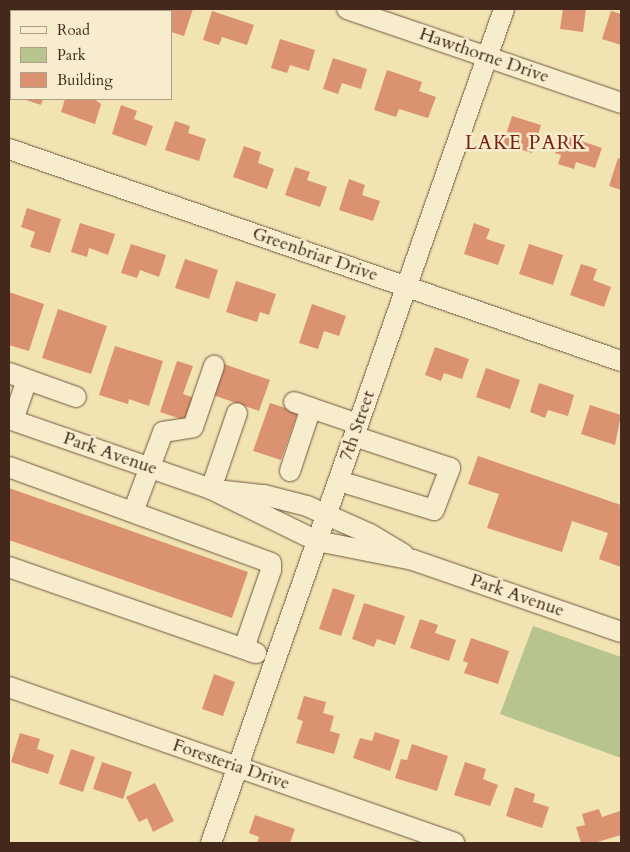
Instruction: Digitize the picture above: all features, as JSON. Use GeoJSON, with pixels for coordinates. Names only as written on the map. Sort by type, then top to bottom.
{"type":"FeatureCollection","features":[{"type":"Feature","properties":{"kind":"street","name":"Hawthorne Drive"},"geometry":{"type":"LineString","coordinates":[[347,9],[621,103]]}},
{"type":"Feature","properties":{"kind":"street","name":"7th Street"},"geometry":{"type":"LineString","coordinates":[[211,843],[277,660],[326,514],[504,9]]}},
{"type":"Feature","properties":{"kind":"street","name":"Greenbriar Drive"},"geometry":{"type":"LineString","coordinates":[[9,149],[621,361]]}},
{"type":"Feature","properties":{"kind":"street"},"geometry":{"type":"LineString","coordinates":[[133,512],[162,432],[193,427],[214,366]]}},
{"type":"Feature","properties":{"kind":"street"},"geometry":{"type":"LineString","coordinates":[[11,420],[18,376],[76,397]]}},
{"type":"Feature","properties":{"kind":"street"},"geometry":{"type":"LineString","coordinates":[[290,472],[302,405],[356,430],[450,468],[434,510],[339,481]]}},
{"type":"Feature","properties":{"kind":"street"},"geometry":{"type":"LineString","coordinates":[[211,489],[237,413]]}},
{"type":"Feature","properties":{"kind":"street","name":"Park Avenue"},"geometry":{"type":"LineString","coordinates":[[11,420],[211,489],[317,541],[413,560],[621,632]]}},
{"type":"Feature","properties":{"kind":"street"},"geometry":{"type":"LineString","coordinates":[[9,467],[271,563],[271,570],[246,642],[250,651]]}},
{"type":"Feature","properties":{"kind":"street","name":"Park Avenue"},"geometry":{"type":"LineString","coordinates":[[211,489],[264,495],[307,506],[370,534],[413,560]]}},
{"type":"Feature","properties":{"kind":"street"},"geometry":{"type":"LineString","coordinates":[[9,567],[277,660]]}},
{"type":"Feature","properties":{"kind":"street","name":"Foresteria Drive"},"geometry":{"type":"LineString","coordinates":[[9,687],[454,843]]}},
{"type":"Feature","properties":{"kind":"green space"},"geometry":{"type":"Polygon","coordinates":[[[533,626],[621,657],[621,758],[500,714],[533,626]]]}},
{"type":"Feature","properties":{"kind":"building"},"geometry":{"type":"Polygon","coordinates":[[[193,9],[184,36],[172,32],[172,10],[156,10],[193,9]]]}},
{"type":"Feature","properties":{"kind":"building"},"geometry":{"type":"Polygon","coordinates":[[[563,9],[586,9],[583,32],[560,29],[563,9]]]}},
{"type":"Feature","properties":{"kind":"building"},"geometry":{"type":"Polygon","coordinates":[[[212,11],[254,25],[247,45],[222,37],[219,45],[203,40],[212,11]]]}},
{"type":"Feature","properties":{"kind":"building"},"geometry":{"type":"Polygon","coordinates":[[[611,11],[621,14],[621,45],[602,39],[611,11]]]}},
{"type":"Feature","properties":{"kind":"building"},"geometry":{"type":"Polygon","coordinates":[[[280,39],[315,50],[309,71],[290,65],[287,73],[271,68],[280,39]]]}},
{"type":"Feature","properties":{"kind":"building"},"geometry":{"type":"Polygon","coordinates":[[[333,58],[367,69],[361,89],[342,83],[338,94],[323,89],[333,58]]]}},
{"type":"Feature","properties":{"kind":"building"},"geometry":{"type":"Polygon","coordinates":[[[387,70],[422,82],[419,91],[436,97],[428,118],[399,109],[396,117],[374,110],[387,70]]]}},
{"type":"Feature","properties":{"kind":"building"},"geometry":{"type":"Polygon","coordinates":[[[26,100],[43,100],[41,105],[26,100]]]}},
{"type":"Feature","properties":{"kind":"building"},"geometry":{"type":"Polygon","coordinates":[[[65,100],[95,100],[101,104],[95,124],[61,112],[65,100]]]}},
{"type":"Feature","properties":{"kind":"building"},"geometry":{"type":"Polygon","coordinates":[[[121,105],[137,111],[134,119],[153,126],[146,146],[112,134],[121,105]]]}},
{"type":"Feature","properties":{"kind":"building"},"geometry":{"type":"Polygon","coordinates":[[[512,116],[541,125],[532,153],[503,144],[512,116]]]}},
{"type":"Feature","properties":{"kind":"building"},"geometry":{"type":"Polygon","coordinates":[[[175,121],[190,126],[188,133],[206,139],[199,161],[165,150],[175,121]]]}},
{"type":"Feature","properties":{"kind":"building"},"geometry":{"type":"Polygon","coordinates":[[[561,134],[602,148],[595,168],[576,162],[574,169],[558,164],[561,155],[555,153],[561,134]]]}},
{"type":"Feature","properties":{"kind":"building"},"geometry":{"type":"Polygon","coordinates":[[[244,146],[261,152],[258,163],[274,169],[267,189],[233,177],[244,146]]]}},
{"type":"Feature","properties":{"kind":"building"},"geometry":{"type":"Polygon","coordinates":[[[618,158],[621,159],[621,190],[609,186],[618,158]]]}},
{"type":"Feature","properties":{"kind":"building"},"geometry":{"type":"Polygon","coordinates":[[[295,167],[310,172],[307,180],[327,187],[320,207],[285,195],[295,167]]]}},
{"type":"Feature","properties":{"kind":"building"},"geometry":{"type":"Polygon","coordinates":[[[349,179],[365,185],[362,195],[380,201],[373,221],[339,210],[349,179]]]}},
{"type":"Feature","properties":{"kind":"building"},"geometry":{"type":"Polygon","coordinates":[[[27,208],[61,219],[50,253],[30,247],[35,232],[21,227],[27,208]]]}},
{"type":"Feature","properties":{"kind":"building"},"geometry":{"type":"Polygon","coordinates":[[[80,223],[115,234],[108,255],[89,248],[87,257],[71,252],[80,223]]]}},
{"type":"Feature","properties":{"kind":"building"},"geometry":{"type":"Polygon","coordinates":[[[474,223],[490,229],[486,239],[505,245],[498,265],[464,254],[474,223]]]}},
{"type":"Feature","properties":{"kind":"building"},"geometry":{"type":"Polygon","coordinates":[[[131,244],[166,255],[159,277],[140,270],[137,278],[121,273],[131,244]]]}},
{"type":"Feature","properties":{"kind":"building"},"geometry":{"type":"Polygon","coordinates":[[[529,244],[563,255],[553,285],[519,274],[529,244]]]}},
{"type":"Feature","properties":{"kind":"building"},"geometry":{"type":"Polygon","coordinates":[[[185,259],[218,270],[209,299],[175,288],[185,259]]]}},
{"type":"Feature","properties":{"kind":"building"},"geometry":{"type":"Polygon","coordinates":[[[581,264],[597,269],[593,280],[611,287],[604,307],[570,295],[581,264]]]}},
{"type":"Feature","properties":{"kind":"building"},"geometry":{"type":"Polygon","coordinates":[[[236,281],[276,294],[269,315],[260,312],[257,322],[226,312],[236,281]]]}},
{"type":"Feature","properties":{"kind":"building"},"geometry":{"type":"Polygon","coordinates":[[[9,292],[44,304],[29,351],[9,345],[9,292]]]}},
{"type":"Feature","properties":{"kind":"building"},"geometry":{"type":"Polygon","coordinates":[[[312,304],[346,316],[339,336],[324,331],[318,349],[299,343],[312,304]]]}},
{"type":"Feature","properties":{"kind":"building"},"geometry":{"type":"Polygon","coordinates":[[[58,309],[107,326],[91,374],[42,358],[58,309]]]}},
{"type":"Feature","properties":{"kind":"building"},"geometry":{"type":"Polygon","coordinates":[[[115,346],[163,361],[149,406],[129,399],[128,404],[99,395],[115,346]]]}},
{"type":"Feature","properties":{"kind":"building"},"geometry":{"type":"Polygon","coordinates":[[[435,347],[469,359],[462,379],[444,373],[441,381],[425,375],[435,347]]]}},
{"type":"Feature","properties":{"kind":"building"},"geometry":{"type":"Polygon","coordinates":[[[177,361],[193,366],[183,394],[200,400],[193,423],[160,412],[177,361]]]}},
{"type":"Feature","properties":{"kind":"building"},"geometry":{"type":"Polygon","coordinates":[[[224,364],[270,380],[259,411],[213,395],[224,364]]]}},
{"type":"Feature","properties":{"kind":"building"},"geometry":{"type":"Polygon","coordinates":[[[486,368],[520,380],[510,409],[476,397],[486,368]]]}},
{"type":"Feature","properties":{"kind":"building"},"geometry":{"type":"Polygon","coordinates":[[[539,383],[574,395],[568,416],[548,410],[545,418],[530,412],[539,383]]]}},
{"type":"Feature","properties":{"kind":"building"},"geometry":{"type":"Polygon","coordinates":[[[270,403],[298,412],[281,460],[253,451],[270,403]]]}},
{"type":"Feature","properties":{"kind":"building"},"geometry":{"type":"Polygon","coordinates":[[[590,405],[621,415],[615,445],[581,434],[590,405]]]}},
{"type":"Feature","properties":{"kind":"building"},"geometry":{"type":"Polygon","coordinates":[[[478,456],[621,505],[621,567],[599,559],[608,533],[572,521],[562,552],[487,528],[499,494],[468,484],[478,456]]]}},
{"type":"Feature","properties":{"kind":"building"},"geometry":{"type":"Polygon","coordinates":[[[9,488],[248,572],[232,618],[9,540],[9,488]]]}},
{"type":"Feature","properties":{"kind":"building"},"geometry":{"type":"Polygon","coordinates":[[[333,588],[355,595],[341,636],[319,629],[333,588]]]}},
{"type":"Feature","properties":{"kind":"building"},"geometry":{"type":"Polygon","coordinates":[[[364,603],[405,616],[395,645],[377,639],[374,647],[352,639],[364,603]]]}},
{"type":"Feature","properties":{"kind":"building"},"geometry":{"type":"Polygon","coordinates":[[[420,619],[438,625],[435,633],[456,640],[449,661],[410,648],[420,619]]]}},
{"type":"Feature","properties":{"kind":"building"},"geometry":{"type":"Polygon","coordinates":[[[471,638],[509,651],[498,684],[464,673],[468,663],[463,661],[471,638]]]}},
{"type":"Feature","properties":{"kind":"building"},"geometry":{"type":"Polygon","coordinates":[[[214,674],[235,682],[223,716],[202,709],[214,674]]]}},
{"type":"Feature","properties":{"kind":"building"},"geometry":{"type":"Polygon","coordinates":[[[304,696],[326,702],[323,713],[334,716],[330,731],[340,734],[334,754],[296,743],[303,721],[297,719],[304,696]]]}},
{"type":"Feature","properties":{"kind":"building"},"geometry":{"type":"Polygon","coordinates":[[[375,732],[400,740],[390,771],[353,758],[360,738],[372,741],[375,732]]]}},
{"type":"Feature","properties":{"kind":"building"},"geometry":{"type":"Polygon","coordinates":[[[20,733],[40,739],[37,749],[54,755],[48,774],[11,762],[20,733]]]}},
{"type":"Feature","properties":{"kind":"building"},"geometry":{"type":"Polygon","coordinates":[[[412,744],[448,756],[437,791],[395,778],[401,759],[407,760],[412,744]]]}},
{"type":"Feature","properties":{"kind":"building"},"geometry":{"type":"Polygon","coordinates":[[[71,749],[95,757],[83,792],[59,784],[71,749]]]}},
{"type":"Feature","properties":{"kind":"building"},"geometry":{"type":"Polygon","coordinates":[[[102,762],[132,772],[123,799],[93,789],[102,762]]]}},
{"type":"Feature","properties":{"kind":"building"},"geometry":{"type":"Polygon","coordinates":[[[465,762],[486,769],[483,779],[498,785],[490,806],[454,795],[465,762]]]}},
{"type":"Feature","properties":{"kind":"building"},"geometry":{"type":"Polygon","coordinates":[[[155,783],[174,821],[153,832],[147,818],[139,822],[126,797],[155,783]]]}},
{"type":"Feature","properties":{"kind":"building"},"geometry":{"type":"Polygon","coordinates":[[[515,787],[535,794],[533,802],[549,807],[542,828],[506,816],[515,787]]]}},
{"type":"Feature","properties":{"kind":"building"},"geometry":{"type":"Polygon","coordinates":[[[599,809],[602,817],[620,811],[621,835],[594,843],[581,843],[576,827],[585,825],[582,814],[599,809]]]}},
{"type":"Feature","properties":{"kind":"building"},"geometry":{"type":"Polygon","coordinates":[[[255,815],[295,829],[290,843],[257,843],[259,837],[249,833],[255,815]]]}},
{"type":"Feature","properties":{"kind":"district","name":"LAKE PARK"},"geometry":{"type":"Point","coordinates":[526,142]}}]}
